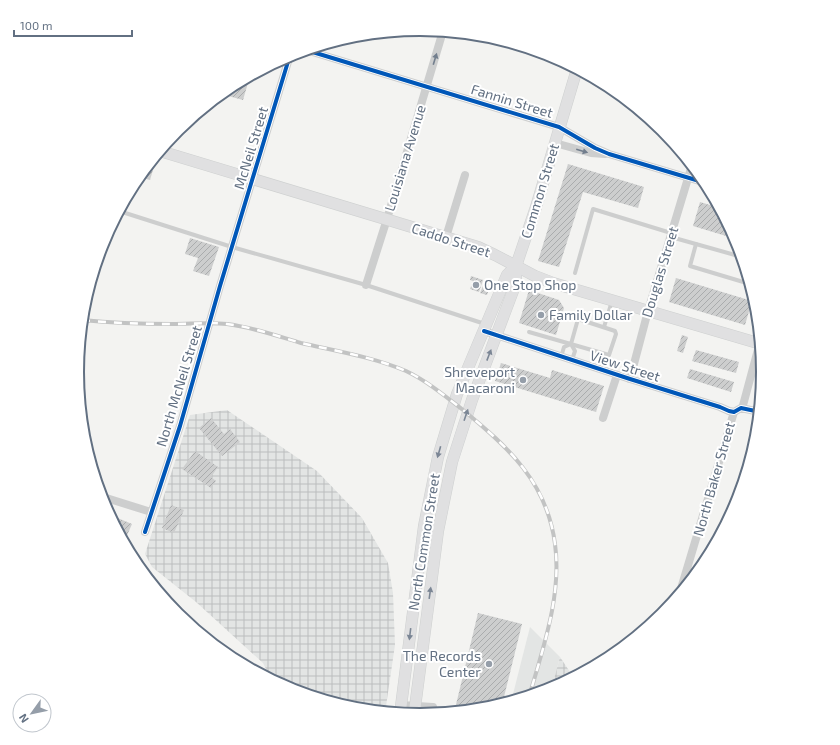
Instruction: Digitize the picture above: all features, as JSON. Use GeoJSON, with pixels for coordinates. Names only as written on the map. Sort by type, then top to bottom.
{"type":"FeatureCollection","features":[{"type":"Feature","properties":{"kind":"main road","name":"Common Street"},"geometry":{"type":"LineString","coordinates":[[496,336],[516,283],[516,266],[536,207],[575,74]]}},
{"type":"Feature","properties":{"kind":"main road","name":"Caddo Street"},"geometry":{"type":"LineString","coordinates":[[166,153],[488,251],[535,276],[553,283],[755,342]]}},
{"type":"Feature","properties":{"kind":"main road","name":"Common Street"},"geometry":{"type":"LineString","coordinates":[[485,327],[507,275],[516,266]]}},
{"type":"Feature","properties":{"kind":"main road","name":"North Common Street"},"geometry":{"type":"LineString","coordinates":[[400,708],[424,526],[438,457],[457,394],[485,327]]}},
{"type":"Feature","properties":{"kind":"main road","name":"North Common Street"},"geometry":{"type":"LineString","coordinates":[[415,709],[438,531],[445,491],[461,430],[496,336]]}},
{"type":"Feature","properties":{"kind":"street","name":"Louisiana Avenue"},"geometry":{"type":"LineString","coordinates":[[366,285],[442,37]]}},
{"type":"Feature","properties":{"kind":"street","name":"Fannin Street"},"geometry":{"type":"LineString","coordinates":[[316,53],[559,127],[595,148],[609,154],[696,180]]}},
{"type":"Feature","properties":{"kind":"street","name":"McNeil Street"},"geometry":{"type":"LineString","coordinates":[[232,246],[287,64]]}},
{"type":"Feature","properties":{"kind":"street","name":"Fannin Street"},"geometry":{"type":"LineString","coordinates":[[555,143],[591,153],[609,154]]}},
{"type":"Feature","properties":{"kind":"street","name":"Douglas Street"},"geometry":{"type":"LineString","coordinates":[[630,379],[648,311],[690,172]]}},
{"type":"Feature","properties":{"kind":"street"},"geometry":{"type":"LineString","coordinates":[[446,237],[465,175]]}},
{"type":"Feature","properties":{"kind":"street","name":"North McNeil Street"},"geometry":{"type":"LineString","coordinates":[[145,532],[180,426],[232,246]]}},
{"type":"Feature","properties":{"kind":"street","name":"View Street"},"geometry":{"type":"LineString","coordinates":[[485,327],[496,336],[734,412]]}},
{"type":"Feature","properties":{"kind":"street"},"geometry":{"type":"LineString","coordinates":[[742,408],[756,357]]}},
{"type":"Feature","properties":{"kind":"street"},"geometry":{"type":"LineString","coordinates":[[603,418],[617,375]]}},
{"type":"Feature","properties":{"kind":"street"},"geometry":{"type":"LineString","coordinates":[[734,412],[742,408],[754,411]]}},
{"type":"Feature","properties":{"kind":"street","name":"North Baker Street"},"geometry":{"type":"LineString","coordinates":[[683,582],[734,412]]}},
{"type":"Feature","properties":{"kind":"street"},"geometry":{"type":"LineString","coordinates":[[108,499],[151,512]]}},
{"type":"Feature","properties":{"kind":"lane"},"geometry":{"type":"LineString","coordinates":[[575,273],[593,209],[696,244],[735,255]]}},
{"type":"Feature","properties":{"kind":"lane"},"geometry":{"type":"LineString","coordinates":[[124,213],[366,285],[485,327]]}},
{"type":"Feature","properties":{"kind":"lane"},"geometry":{"type":"LineString","coordinates":[[696,244],[690,266],[744,282]]}},
{"type":"Feature","properties":{"kind":"lane"},"geometry":{"type":"LineString","coordinates":[[604,327],[612,300]]}},
{"type":"Feature","properties":{"kind":"lane"},"geometry":{"type":"LineString","coordinates":[[529,332],[571,344],[609,355],[616,334],[615,331],[578,319],[571,344],[575,351],[572,360]]}},
{"type":"Feature","properties":{"kind":"lane"},"geometry":{"type":"LineString","coordinates":[[561,357],[564,347],[571,344]]}},
{"type":"Feature","properties":{"kind":"shaded area"},"geometry":{"type":"Polygon","coordinates":[[[227,410],[317,471],[362,518],[388,563],[393,593],[395,645],[386,707],[354,703],[333,698],[291,683],[268,672],[263,663],[196,602],[152,567],[145,554],[190,415],[227,410]]]}},
{"type":"Feature","properties":{"kind":"shaded area"},"geometry":{"type":"Polygon","coordinates":[[[530,627],[560,657],[553,681],[512,696],[530,627]]]}},
{"type":"Feature","properties":{"kind":"shaded area"},"geometry":{"type":"Polygon","coordinates":[[[560,657],[571,673],[553,681],[560,657]]]}},
{"type":"Feature","properties":{"kind":"building"},"geometry":{"type":"Polygon","coordinates":[[[248,84],[243,100],[229,96],[248,84]]]}},
{"type":"Feature","properties":{"kind":"building"},"geometry":{"type":"Polygon","coordinates":[[[568,164],[644,187],[638,208],[583,192],[559,267],[538,261],[568,164]]]}},
{"type":"Feature","properties":{"kind":"building"},"geometry":{"type":"Polygon","coordinates":[[[154,167],[150,180],[145,179],[154,167]]]}},
{"type":"Feature","properties":{"kind":"building"},"geometry":{"type":"Polygon","coordinates":[[[700,202],[712,206],[728,236],[693,226],[700,202]]]}},
{"type":"Feature","properties":{"kind":"building"},"geometry":{"type":"Polygon","coordinates":[[[190,238],[219,247],[209,276],[193,271],[198,258],[185,254],[190,238]]]}},
{"type":"Feature","properties":{"kind":"building","name":"One Stop Shop"},"geometry":{"type":"Polygon","coordinates":[[[471,276],[483,280],[479,292],[470,289],[473,281],[470,280],[471,276]]]}},
{"type":"Feature","properties":{"kind":"building"},"geometry":{"type":"Polygon","coordinates":[[[676,278],[748,300],[750,308],[745,325],[669,302],[676,278]]]}},
{"type":"Feature","properties":{"kind":"building"},"geometry":{"type":"Polygon","coordinates":[[[483,286],[489,289],[487,295],[480,293],[483,286]]]}},
{"type":"Feature","properties":{"kind":"building","name":"Family Dollar"},"geometry":{"type":"Polygon","coordinates":[[[529,290],[559,300],[564,308],[556,335],[519,323],[529,290]]]}},
{"type":"Feature","properties":{"kind":"building"},"geometry":{"type":"Polygon","coordinates":[[[682,335],[688,337],[683,353],[677,351],[682,335]]]}},
{"type":"Feature","properties":{"kind":"building"},"geometry":{"type":"Polygon","coordinates":[[[696,350],[739,362],[736,373],[692,361],[696,350]]]}},
{"type":"Feature","properties":{"kind":"building"},"geometry":{"type":"Polygon","coordinates":[[[501,363],[550,378],[552,370],[604,386],[596,412],[495,381],[501,363]]]}},
{"type":"Feature","properties":{"kind":"building"},"geometry":{"type":"Polygon","coordinates":[[[690,369],[734,382],[731,392],[687,378],[690,369]]]}},
{"type":"Feature","properties":{"kind":"building"},"geometry":{"type":"Polygon","coordinates":[[[211,418],[224,434],[230,429],[240,442],[222,456],[199,428],[211,418]]]}},
{"type":"Feature","properties":{"kind":"building"},"geometry":{"type":"Polygon","coordinates":[[[195,451],[218,467],[211,477],[216,481],[211,488],[182,469],[195,451]]]}},
{"type":"Feature","properties":{"kind":"building"},"geometry":{"type":"Polygon","coordinates":[[[171,505],[184,510],[174,533],[162,528],[171,505]]]}},
{"type":"Feature","properties":{"kind":"building"},"geometry":{"type":"Polygon","coordinates":[[[116,518],[132,524],[127,537],[116,518]]]}},
{"type":"Feature","properties":{"kind":"building","name":"The Records Center"},"geometry":{"type":"Polygon","coordinates":[[[478,613],[522,624],[504,699],[486,703],[455,707],[478,613]]]}},
{"type":"Feature","properties":{"kind":"railway"},"geometry":{"type":"LineString","coordinates":[[88,321],[138,324],[213,323],[236,325],[255,329],[301,343],[368,358],[406,371],[421,379],[443,394],[480,424],[510,452],[523,468],[544,502],[551,522],[555,544],[556,563],[554,602],[531,690]]}},
{"type":"Feature","properties":{"kind":"cycle path"},"geometry":{"type":"LineString","coordinates":[[315,53],[559,127],[595,148],[609,154],[696,180]]}},
{"type":"Feature","properties":{"kind":"cycle path"},"geometry":{"type":"LineString","coordinates":[[145,532],[180,426],[220,286],[287,64]]}},
{"type":"Feature","properties":{"kind":"cycle path"},"geometry":{"type":"LineString","coordinates":[[484,331],[729,411],[734,412],[741,408],[754,411]]}},
{"type":"Feature","properties":{"kind":"place","name":"One Stop Shop"},"geometry":{"type":"Point","coordinates":[476,285]}},
{"type":"Feature","properties":{"kind":"place","name":"Family Dollar"},"geometry":{"type":"Point","coordinates":[541,315]}},
{"type":"Feature","properties":{"kind":"place","name":"Shreveport Macaroni"},"geometry":{"type":"Point","coordinates":[523,380]}},
{"type":"Feature","properties":{"kind":"place","name":"The Records Center"},"geometry":{"type":"Point","coordinates":[489,664]}}]}
